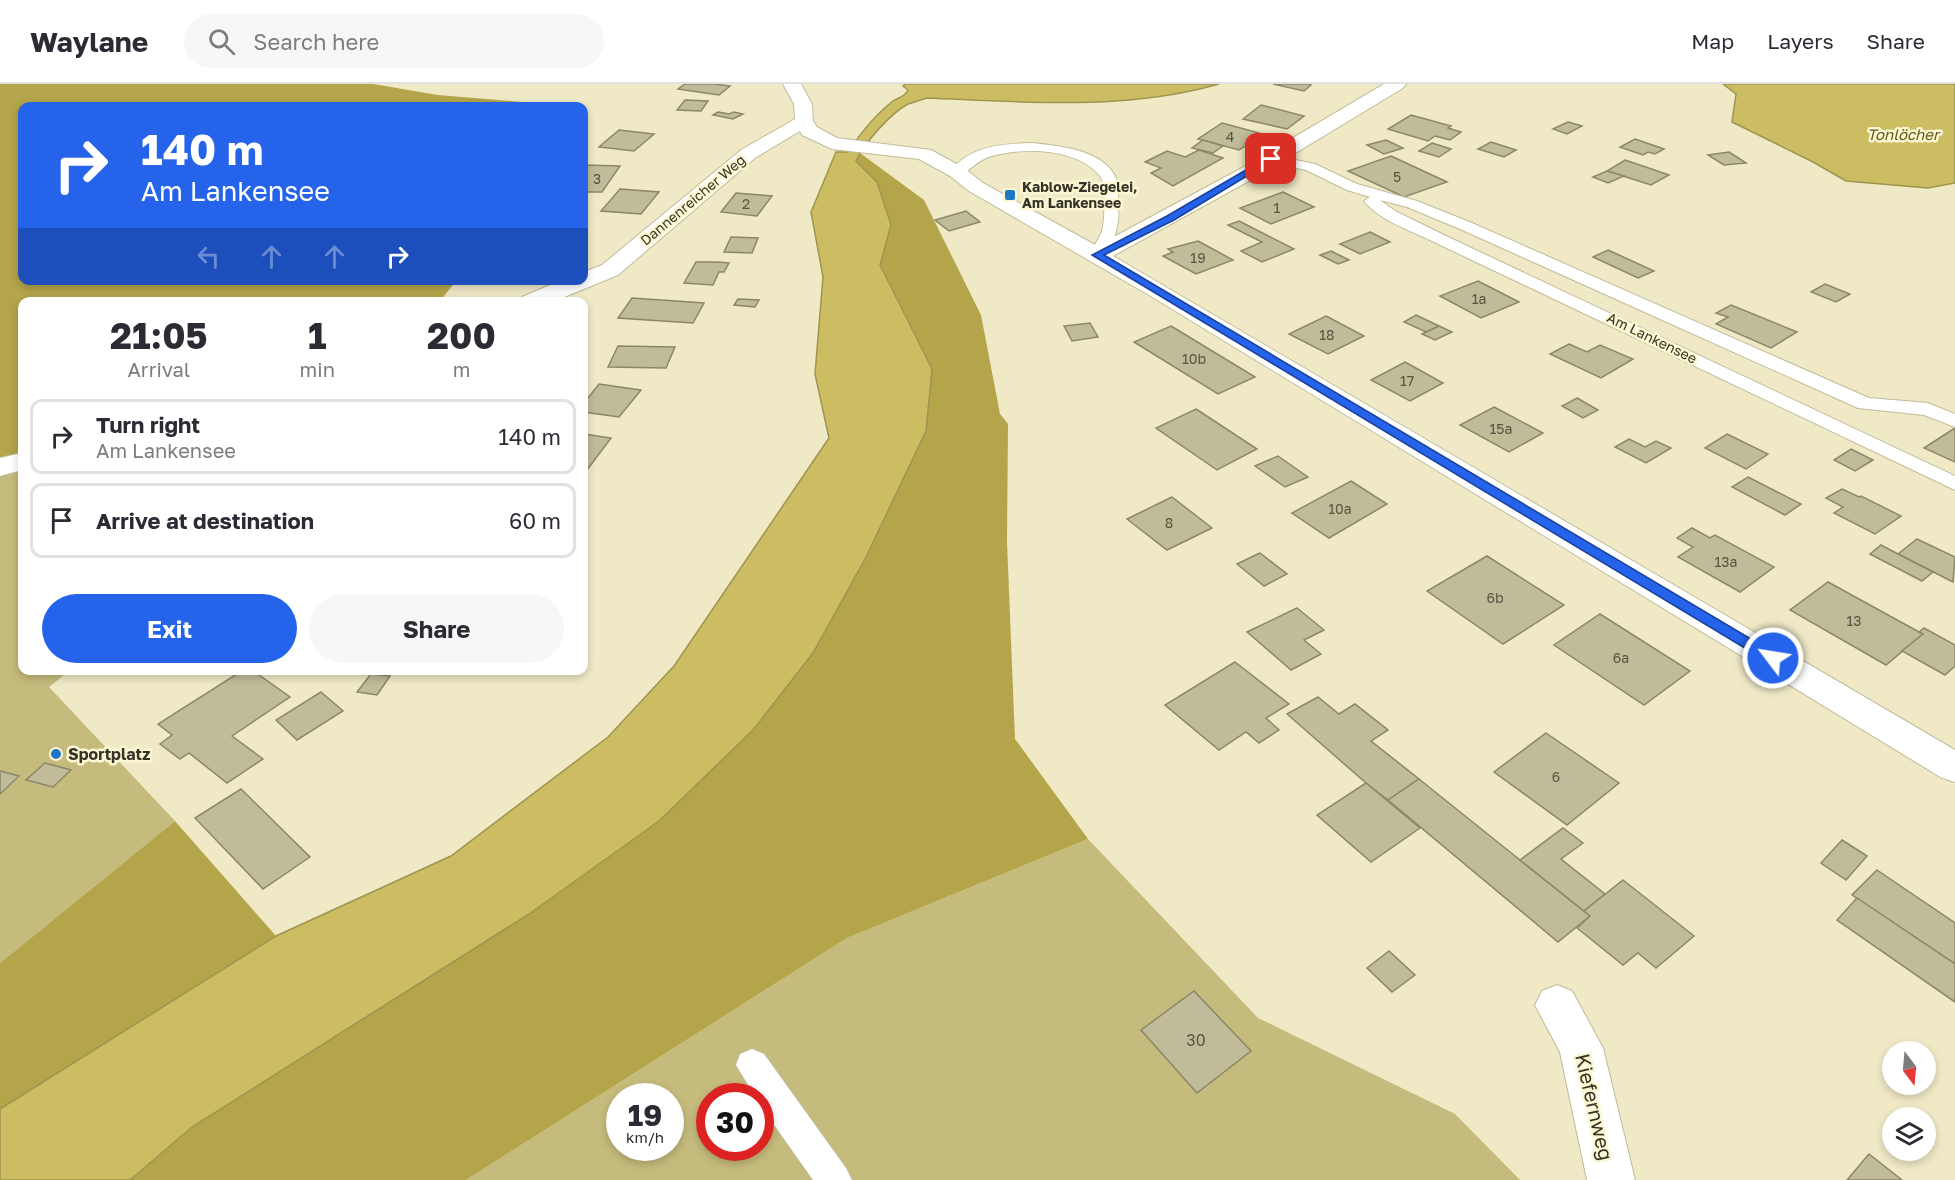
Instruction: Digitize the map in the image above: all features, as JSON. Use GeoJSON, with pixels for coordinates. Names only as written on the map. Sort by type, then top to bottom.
{"type":"FeatureCollection","features":[{"type":"Feature","properties":{"kind":"street"},"geometry":{"type":"LineString","coordinates":[[792,84],[803,104],[804,121],[809,131],[832,143],[924,154],[957,172],[999,201],[1097,255],[1955,768]]}},
{"type":"Feature","properties":{"kind":"street"},"geometry":{"type":"LineString","coordinates":[[1097,255],[1170,218],[1397,84]]}},
{"type":"Feature","properties":{"kind":"street","name":"Dannenreicher Weg"},"geometry":{"type":"LineString","coordinates":[[588,278],[610,270],[748,154],[804,121]]}},
{"type":"Feature","properties":{"kind":"street","name":"Dannenreicher Weg"},"geometry":{"type":"LineString","coordinates":[[542,297],[571,285]]}},
{"type":"Feature","properties":{"kind":"street"},"geometry":{"type":"LineString","coordinates":[[0,467],[18,462]]}},
{"type":"Feature","properties":{"kind":"street","name":"Kiefernweg"},"geometry":{"type":"LineString","coordinates":[[1557,1005],[1581,1048],[1611,1180]]}},
{"type":"Feature","properties":{"kind":"lane"},"geometry":{"type":"LineString","coordinates":[[957,172],[962,162],[978,154],[994,150],[1032,147],[1072,152],[1096,163],[1109,177],[1112,230],[1097,255]]}},
{"type":"Feature","properties":{"kind":"lane","name":"Am Lankensee"},"geometry":{"type":"LineString","coordinates":[[1271,159],[1311,167],[1352,186],[1412,204],[1466,226],[1865,404],[1928,409],[1955,421]]}},
{"type":"Feature","properties":{"kind":"lane","name":"Am Lankensee"},"geometry":{"type":"LineString","coordinates":[[1352,186],[1390,214],[1955,484]]}},
{"type":"Feature","properties":{"kind":"lane"},"geometry":{"type":"LineString","coordinates":[[752,1065],[834,1180]]}},
{"type":"Feature","properties":{"kind":"shaded area"},"geometry":{"type":"Polygon","coordinates":[[[0,84],[373,84],[438,95],[524,102],[18,102],[18,285],[453,285],[443,297],[18,297],[18,459],[0,464],[0,84]]]}},
{"type":"Feature","properties":{"kind":"shaded area"},"geometry":{"type":"Polygon","coordinates":[[[860,153],[924,200],[981,315],[1000,414],[1008,424],[1007,542],[1015,739],[1088,839],[847,938],[619,1083],[606,1083],[606,1091],[466,1180],[130,1180],[192,1127],[813,653],[866,557],[926,431],[932,369],[880,265],[890,225],[877,183],[856,161],[860,153]]]}},
{"type":"Feature","properties":{"kind":"shaded area","name":"Sportplatz"},"geometry":{"type":"Polygon","coordinates":[[[18,465],[18,675],[64,675],[49,687],[175,821],[0,963],[0,470],[18,465]]]}},
{"type":"Feature","properties":{"kind":"shaded area"},"geometry":{"type":"Polygon","coordinates":[[[175,821],[276,936],[0,1109],[0,963],[175,821]]]}},
{"type":"Feature","properties":{"kind":"shaded area"},"geometry":{"type":"Polygon","coordinates":[[[1088,839],[1258,1018],[1455,1114],[1520,1180],[466,1180],[606,1091],[606,1161],[684,1161],[684,1083],[619,1083],[847,938],[1088,839]]]}},
{"type":"Feature","properties":{"kind":"water"},"geometry":{"type":"Polygon","coordinates":[[[905,84],[1219,84],[1183,93],[1147,98],[1074,103],[927,98],[908,104],[886,121],[871,137],[856,161],[877,182],[891,225],[880,265],[932,369],[926,431],[866,557],[813,653],[753,730],[659,821],[529,914],[192,1127],[130,1180],[0,1180],[0,1109],[276,936],[451,856],[608,737],[674,666],[829,438],[815,374],[823,277],[811,212],[836,152],[848,152],[880,112],[893,101],[904,96],[908,90],[903,86],[905,84]]]}},
{"type":"Feature","properties":{"kind":"water","name":"Tonlöcher"},"geometry":{"type":"Polygon","coordinates":[[[1723,84],[1955,84],[1955,183],[1928,188],[1846,181],[1732,122],[1736,94],[1723,84]]]}},
{"type":"Feature","properties":{"kind":"building"},"geometry":{"type":"Polygon","coordinates":[[[685,84],[730,86],[719,95],[678,89],[685,84]]]}},
{"type":"Feature","properties":{"kind":"building"},"geometry":{"type":"Polygon","coordinates":[[[1273,84],[1308,84],[1311,85],[1304,91],[1273,84]]]}},
{"type":"Feature","properties":{"kind":"building"},"geometry":{"type":"Polygon","coordinates":[[[685,100],[708,101],[701,111],[677,110],[685,100]]]}},
{"type":"Feature","properties":{"kind":"building"},"geometry":{"type":"Polygon","coordinates":[[[1261,105],[1304,116],[1287,129],[1243,119],[1261,105]]]}},
{"type":"Feature","properties":{"kind":"building"},"geometry":{"type":"Polygon","coordinates":[[[718,112],[743,114],[733,119],[713,115],[718,112]]]}},
{"type":"Feature","properties":{"kind":"building"},"geometry":{"type":"Polygon","coordinates":[[[1411,115],[1451,126],[1448,128],[1461,132],[1450,140],[1435,136],[1428,141],[1388,129],[1411,115]]]}},
{"type":"Feature","properties":{"kind":"building"},"geometry":{"type":"Polygon","coordinates":[[[1568,122],[1582,126],[1567,134],[1553,129],[1568,122]]]}},
{"type":"Feature","properties":{"kind":"building"},"geometry":{"type":"Polygon","coordinates":[[[1222,123],[1263,134],[1239,150],[1198,139],[1222,123]]]}},
{"type":"Feature","properties":{"kind":"building"},"geometry":{"type":"Polygon","coordinates":[[[619,130],[654,134],[634,151],[599,147],[619,130]]]}},
{"type":"Feature","properties":{"kind":"building"},"geometry":{"type":"Polygon","coordinates":[[[1635,139],[1664,149],[1655,154],[1648,152],[1643,155],[1620,147],[1635,139]]]}},
{"type":"Feature","properties":{"kind":"building"},"geometry":{"type":"Polygon","coordinates":[[[1203,140],[1223,146],[1213,153],[1192,148],[1203,140]]]}},
{"type":"Feature","properties":{"kind":"building"},"geometry":{"type":"Polygon","coordinates":[[[1386,140],[1403,148],[1384,154],[1367,145],[1386,140]]]}},
{"type":"Feature","properties":{"kind":"building"},"geometry":{"type":"Polygon","coordinates":[[[1491,142],[1516,150],[1504,157],[1478,149],[1491,142]]]}},
{"type":"Feature","properties":{"kind":"building"},"geometry":{"type":"Polygon","coordinates":[[[1432,143],[1451,149],[1439,157],[1419,151],[1432,143]]]}},
{"type":"Feature","properties":{"kind":"building"},"geometry":{"type":"Polygon","coordinates":[[[1199,150],[1223,158],[1173,186],[1151,173],[1161,168],[1145,162],[1167,151],[1185,157],[1199,150]]]}},
{"type":"Feature","properties":{"kind":"building"},"geometry":{"type":"Polygon","coordinates":[[[1729,152],[1746,163],[1724,165],[1708,155],[1729,152]]]}},
{"type":"Feature","properties":{"kind":"building"},"geometry":{"type":"Polygon","coordinates":[[[1391,156],[1447,182],[1404,197],[1348,171],[1391,156]]]}},
{"type":"Feature","properties":{"kind":"building"},"geometry":{"type":"Polygon","coordinates":[[[1625,160],[1669,175],[1651,185],[1607,171],[1625,160]]]}},
{"type":"Feature","properties":{"kind":"building"},"geometry":{"type":"Polygon","coordinates":[[[588,165],[620,166],[602,192],[588,192],[588,165]]]}},
{"type":"Feature","properties":{"kind":"building"},"geometry":{"type":"Polygon","coordinates":[[[1607,171],[1624,176],[1608,183],[1593,177],[1607,171]]]}},
{"type":"Feature","properties":{"kind":"building"},"geometry":{"type":"Polygon","coordinates":[[[620,189],[659,192],[641,214],[601,211],[620,189]]]}},
{"type":"Feature","properties":{"kind":"building"},"geometry":{"type":"Polygon","coordinates":[[[1283,192],[1314,207],[1271,224],[1240,208],[1283,192]]]}},
{"type":"Feature","properties":{"kind":"building"},"geometry":{"type":"Polygon","coordinates":[[[736,193],[772,196],[757,216],[721,212],[736,193]]]}},
{"type":"Feature","properties":{"kind":"building"},"geometry":{"type":"Polygon","coordinates":[[[966,211],[980,222],[949,231],[935,220],[966,211]]]}},
{"type":"Feature","properties":{"kind":"building"},"geometry":{"type":"Polygon","coordinates":[[[1239,221],[1294,249],[1262,262],[1241,251],[1262,242],[1228,225],[1239,221]]]}},
{"type":"Feature","properties":{"kind":"building"},"geometry":{"type":"Polygon","coordinates":[[[1370,232],[1390,242],[1360,254],[1340,244],[1370,232]]]}},
{"type":"Feature","properties":{"kind":"building"},"geometry":{"type":"Polygon","coordinates":[[[731,237],[758,238],[752,253],[724,252],[731,237]]]}},
{"type":"Feature","properties":{"kind":"building"},"geometry":{"type":"Polygon","coordinates":[[[1198,241],[1233,260],[1196,274],[1163,256],[1173,252],[1168,249],[1198,241]]]}},
{"type":"Feature","properties":{"kind":"building"},"geometry":{"type":"Polygon","coordinates":[[[1608,250],[1654,271],[1638,278],[1593,257],[1608,250]]]}},
{"type":"Feature","properties":{"kind":"building"},"geometry":{"type":"Polygon","coordinates":[[[1331,251],[1349,260],[1338,264],[1320,255],[1331,251]]]}},
{"type":"Feature","properties":{"kind":"building"},"geometry":{"type":"Polygon","coordinates":[[[696,262],[729,263],[724,272],[719,272],[713,285],[684,283],[696,262]]]}},
{"type":"Feature","properties":{"kind":"building"},"geometry":{"type":"Polygon","coordinates":[[[1478,281],[1519,302],[1481,318],[1440,296],[1478,281]]]}},
{"type":"Feature","properties":{"kind":"building"},"geometry":{"type":"Polygon","coordinates":[[[1825,284],[1850,294],[1836,302],[1811,292],[1825,284]]]}},
{"type":"Feature","properties":{"kind":"building"},"geometry":{"type":"Polygon","coordinates":[[[632,298],[704,303],[693,323],[618,318],[632,298]]]}},
{"type":"Feature","properties":{"kind":"building"},"geometry":{"type":"Polygon","coordinates":[[[738,299],[759,300],[755,307],[734,305],[738,299]]]}},
{"type":"Feature","properties":{"kind":"building"},"geometry":{"type":"Polygon","coordinates":[[[1731,305],[1797,332],[1771,348],[1716,324],[1728,317],[1716,313],[1731,305]]]}},
{"type":"Feature","properties":{"kind":"building"},"geometry":{"type":"Polygon","coordinates":[[[1416,315],[1439,326],[1426,332],[1404,322],[1416,315]]]}},
{"type":"Feature","properties":{"kind":"building"},"geometry":{"type":"Polygon","coordinates":[[[1326,316],[1364,336],[1328,354],[1289,334],[1326,316]]]}},
{"type":"Feature","properties":{"kind":"building"},"geometry":{"type":"Polygon","coordinates":[[[1090,323],[1098,337],[1072,341],[1064,326],[1090,323]]]}},
{"type":"Feature","properties":{"kind":"building"},"geometry":{"type":"Polygon","coordinates":[[[1171,326],[1255,377],[1218,394],[1134,342],[1171,326]]]}},
{"type":"Feature","properties":{"kind":"building"},"geometry":{"type":"Polygon","coordinates":[[[1439,326],[1452,332],[1435,340],[1422,334],[1439,326]]]}},
{"type":"Feature","properties":{"kind":"building"},"geometry":{"type":"Polygon","coordinates":[[[1569,344],[1587,352],[1600,345],[1633,359],[1601,378],[1550,354],[1569,344]]]}},
{"type":"Feature","properties":{"kind":"building"},"geometry":{"type":"Polygon","coordinates":[[[618,346],[675,347],[666,368],[608,367],[618,346]]]}},
{"type":"Feature","properties":{"kind":"building"},"geometry":{"type":"Polygon","coordinates":[[[1405,362],[1443,383],[1410,401],[1371,380],[1405,362]]]}},
{"type":"Feature","properties":{"kind":"building"},"geometry":{"type":"Polygon","coordinates":[[[599,384],[641,390],[619,417],[588,413],[588,398],[599,384]]]}},
{"type":"Feature","properties":{"kind":"building"},"geometry":{"type":"Polygon","coordinates":[[[1577,398],[1598,410],[1583,418],[1562,406],[1577,398]]]}},
{"type":"Feature","properties":{"kind":"building"},"geometry":{"type":"Polygon","coordinates":[[[1494,407],[1543,433],[1509,452],[1460,425],[1494,407]]]}},
{"type":"Feature","properties":{"kind":"building"},"geometry":{"type":"Polygon","coordinates":[[[1196,409],[1257,449],[1217,470],[1156,428],[1196,409]]]}},
{"type":"Feature","properties":{"kind":"building"},"geometry":{"type":"Polygon","coordinates":[[[1955,428],[1955,462],[1924,448],[1955,428]]]}},
{"type":"Feature","properties":{"kind":"building"},"geometry":{"type":"Polygon","coordinates":[[[1727,434],[1768,454],[1746,469],[1705,448],[1727,434]]]}},
{"type":"Feature","properties":{"kind":"building"},"geometry":{"type":"Polygon","coordinates":[[[588,435],[611,438],[588,469],[588,435]]]}},
{"type":"Feature","properties":{"kind":"building"},"geometry":{"type":"Polygon","coordinates":[[[1629,439],[1645,447],[1656,441],[1671,448],[1646,463],[1615,447],[1629,439]]]}},
{"type":"Feature","properties":{"kind":"building"},"geometry":{"type":"Polygon","coordinates":[[[1851,449],[1873,460],[1855,471],[1834,460],[1851,449]]]}},
{"type":"Feature","properties":{"kind":"building"},"geometry":{"type":"Polygon","coordinates":[[[1278,456],[1308,477],[1285,487],[1255,466],[1278,456]]]}},
{"type":"Feature","properties":{"kind":"building"},"geometry":{"type":"Polygon","coordinates":[[[1748,477],[1801,504],[1785,515],[1732,487],[1748,477]]]}},
{"type":"Feature","properties":{"kind":"building"},"geometry":{"type":"Polygon","coordinates":[[[1351,481],[1387,504],[1329,538],[1292,513],[1351,481]]]}},
{"type":"Feature","properties":{"kind":"building"},"geometry":{"type":"Polygon","coordinates":[[[1842,489],[1901,516],[1875,534],[1834,513],[1843,507],[1826,498],[1842,489]]]}},
{"type":"Feature","properties":{"kind":"building"},"geometry":{"type":"Polygon","coordinates":[[[1172,497],[1212,528],[1167,550],[1127,519],[1172,497]]]}},
{"type":"Feature","properties":{"kind":"building"},"geometry":{"type":"Polygon","coordinates":[[[1692,528],[1710,538],[1715,535],[1774,567],[1740,592],[1678,557],[1693,547],[1677,538],[1692,528]]]}},
{"type":"Feature","properties":{"kind":"building"},"geometry":{"type":"Polygon","coordinates":[[[1917,539],[1955,557],[1953,582],[1898,554],[1917,539]]]}},
{"type":"Feature","properties":{"kind":"building"},"geometry":{"type":"Polygon","coordinates":[[[1881,545],[1933,572],[1922,581],[1870,554],[1881,545]]]}},
{"type":"Feature","properties":{"kind":"building"},"geometry":{"type":"Polygon","coordinates":[[[1260,553],[1287,574],[1264,586],[1237,564],[1260,553]]]}},
{"type":"Feature","properties":{"kind":"building"},"geometry":{"type":"Polygon","coordinates":[[[1487,556],[1564,605],[1503,644],[1427,591],[1487,556]]]}},
{"type":"Feature","properties":{"kind":"building"},"geometry":{"type":"Polygon","coordinates":[[[1828,582],[1923,634],[1886,665],[1790,610],[1828,582]]]}},
{"type":"Feature","properties":{"kind":"building"},"geometry":{"type":"Polygon","coordinates":[[[1297,608],[1324,630],[1304,640],[1321,654],[1291,670],[1247,632],[1297,608]]]}},
{"type":"Feature","properties":{"kind":"building"},"geometry":{"type":"Polygon","coordinates":[[[1600,614],[1690,671],[1644,705],[1554,645],[1600,614]]]}},
{"type":"Feature","properties":{"kind":"building"},"geometry":{"type":"Polygon","coordinates":[[[1924,628],[1955,645],[1955,666],[1945,675],[1902,651],[1923,634],[1919,632],[1924,628]]]}},
{"type":"Feature","properties":{"kind":"building"},"geometry":{"type":"Polygon","coordinates":[[[1235,662],[1289,704],[1266,718],[1279,730],[1259,743],[1246,732],[1219,750],[1165,705],[1235,662]]]}},
{"type":"Feature","properties":{"kind":"building"},"geometry":{"type":"Polygon","coordinates":[[[235,675],[259,675],[290,697],[232,736],[263,759],[227,783],[189,753],[180,759],[160,744],[172,735],[158,724],[235,675]]]}},
{"type":"Feature","properties":{"kind":"building"},"geometry":{"type":"Polygon","coordinates":[[[370,675],[390,676],[377,695],[357,692],[370,675]]]}},
{"type":"Feature","properties":{"kind":"building"},"geometry":{"type":"Polygon","coordinates":[[[321,692],[343,711],[297,740],[276,720],[321,692]]]}},
{"type":"Feature","properties":{"kind":"building"},"geometry":{"type":"Polygon","coordinates":[[[1318,697],[1339,714],[1355,704],[1388,730],[1371,741],[1419,779],[1388,800],[1366,783],[1287,714],[1318,697]]]}},
{"type":"Feature","properties":{"kind":"building"},"geometry":{"type":"Polygon","coordinates":[[[1546,733],[1619,783],[1567,825],[1494,772],[1546,733]]]}},
{"type":"Feature","properties":{"kind":"building"},"geometry":{"type":"Polygon","coordinates":[[[45,763],[71,770],[53,787],[26,780],[45,763]]]}},
{"type":"Feature","properties":{"kind":"building"},"geometry":{"type":"Polygon","coordinates":[[[0,771],[19,776],[0,794],[0,771]]]}},
{"type":"Feature","properties":{"kind":"building"},"geometry":{"type":"Polygon","coordinates":[[[1419,779],[1590,916],[1558,942],[1388,800],[1419,779]]]}},
{"type":"Feature","properties":{"kind":"building"},"geometry":{"type":"Polygon","coordinates":[[[1366,783],[1420,828],[1371,862],[1317,815],[1366,783]]]}},
{"type":"Feature","properties":{"kind":"building"},"geometry":{"type":"Polygon","coordinates":[[[241,789],[310,857],[263,889],[195,818],[241,789]]]}},
{"type":"Feature","properties":{"kind":"building"},"geometry":{"type":"Polygon","coordinates":[[[1563,828],[1583,843],[1561,859],[1605,894],[1584,911],[1520,860],[1563,828]]]}},
{"type":"Feature","properties":{"kind":"building"},"geometry":{"type":"Polygon","coordinates":[[[1842,840],[1867,856],[1846,880],[1821,863],[1842,840]]]}},
{"type":"Feature","properties":{"kind":"building"},"geometry":{"type":"Polygon","coordinates":[[[1877,870],[1955,923],[1955,964],[1852,895],[1877,870]]]}},
{"type":"Feature","properties":{"kind":"building"},"geometry":{"type":"Polygon","coordinates":[[[1623,880],[1694,936],[1656,968],[1638,953],[1623,965],[1577,928],[1590,916],[1584,911],[1623,880]]]}},
{"type":"Feature","properties":{"kind":"building"},"geometry":{"type":"Polygon","coordinates":[[[1857,898],[1955,964],[1955,1002],[1837,920],[1857,898]]]}},
{"type":"Feature","properties":{"kind":"building"},"geometry":{"type":"Polygon","coordinates":[[[1389,951],[1415,975],[1392,992],[1367,968],[1389,951]]]}},
{"type":"Feature","properties":{"kind":"building"},"geometry":{"type":"Polygon","coordinates":[[[1194,991],[1251,1051],[1197,1093],[1141,1030],[1194,991]]]}},
{"type":"Feature","properties":{"kind":"building"},"geometry":{"type":"Polygon","coordinates":[[[1869,1154],[1902,1180],[1847,1180],[1869,1154]]]}},
{"type":"Feature","properties":{"kind":"place","name":"Kablow-Ziegelei, Am Lankensee"},"geometry":{"type":"Point","coordinates":[1010,195]}},
{"type":"Feature","properties":{"kind":"place","name":"Sportplatz"},"geometry":{"type":"Point","coordinates":[56,754]}},
{"type":"Feature","properties":{"kind":"route"},"geometry":{"type":"LineString","coordinates":[[1271,159],[1170,218],[1097,255],[1773,658]]}}]}
